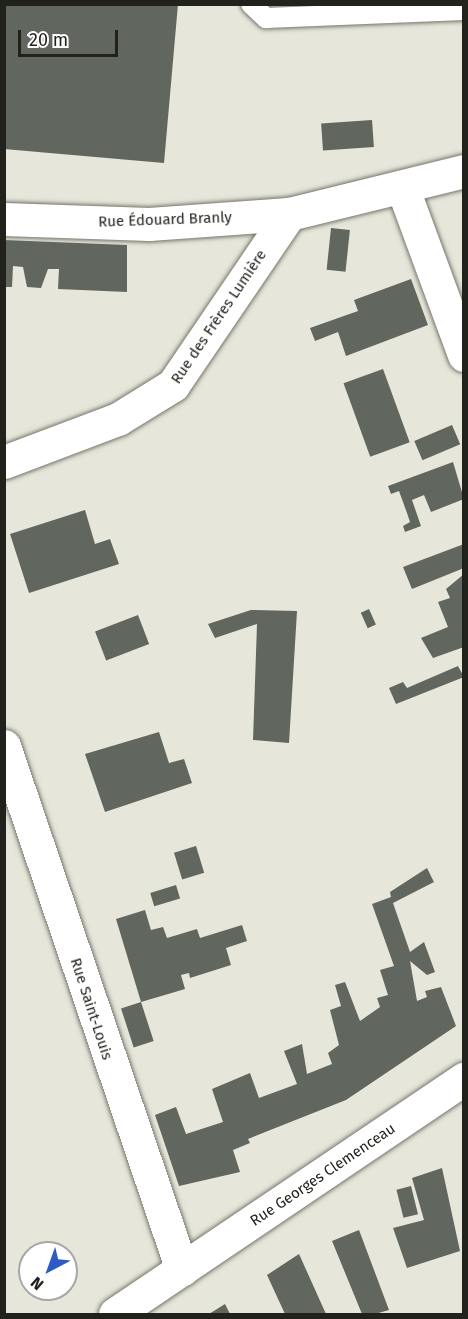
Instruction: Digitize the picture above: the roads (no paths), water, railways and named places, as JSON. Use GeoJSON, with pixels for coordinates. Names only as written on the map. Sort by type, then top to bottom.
{"type":"FeatureCollection","features":[{"type":"Feature","properties":{"kind":"street","name":"Rue Édouard Branly"},"geometry":{"type":"LineString","coordinates":[[4,219],[149,224],[289,214],[403,189],[464,171]]}},
{"type":"Feature","properties":{"kind":"street"},"geometry":{"type":"LineString","coordinates":[[403,189],[464,355]]}},
{"type":"Feature","properties":{"kind":"street","name":"Rue des Frères Lumière"},"geometry":{"type":"LineString","coordinates":[[4,462],[118,419],[174,386],[289,214]]}},
{"type":"Feature","properties":{"kind":"street","name":"Rue Saint-Louis"},"geometry":{"type":"LineString","coordinates":[[4,746],[182,1270]]}},
{"type":"Feature","properties":{"kind":"street","name":"Rue Georges Clemenceau"},"geometry":{"type":"LineString","coordinates":[[115,1314],[464,1079]]}},
{"type":"Feature","properties":{"kind":"lane"},"geometry":{"type":"LineString","coordinates":[[251,4],[266,18],[464,10]]}}]}
